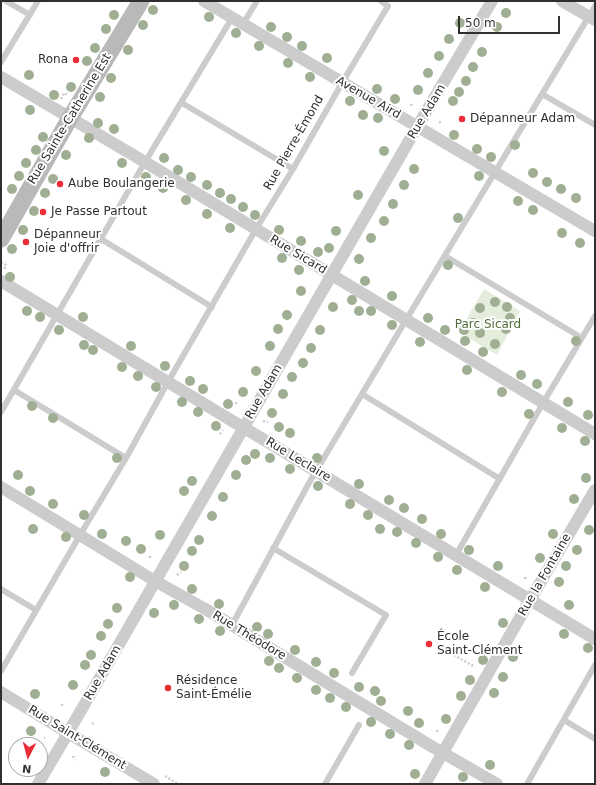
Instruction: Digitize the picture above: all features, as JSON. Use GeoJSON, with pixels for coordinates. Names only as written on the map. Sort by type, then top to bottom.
{"type":"FeatureCollection","features":[{"type":"Feature","properties":{"kind":"street","name":"Rue Sainte-Catherine Est"},"geometry":{"type":"LineString","coordinates":[[1,239],[70,118],[141,1]]}},
{"type":"Feature","properties":{"kind":"street","name":"Avenue Aird"},"geometry":{"type":"LineString","coordinates":[[204,1],[595,232]]}},
{"type":"Feature","properties":{"kind":"street","name":"Rue Adam"},"geometry":{"type":"LineString","coordinates":[[38,784],[331,275],[492,1]]}},
{"type":"Feature","properties":{"kind":"street"},"geometry":{"type":"LineString","coordinates":[[562,1],[593,14]]}},
{"type":"Feature","properties":{"kind":"street","name":"Rue Sicard"},"geometry":{"type":"LineString","coordinates":[[1,77],[145,162],[595,434]]}},
{"type":"Feature","properties":{"kind":"street","name":"Rue Leclaire"},"geometry":{"type":"LineString","coordinates":[[2,277],[57,316],[595,638]]}},
{"type":"Feature","properties":{"kind":"street","name":"Rue Théodore"},"geometry":{"type":"LineString","coordinates":[[1,487],[155,581],[232,625],[443,753],[497,784]]}},
{"type":"Feature","properties":{"kind":"street","name":"Rue la Fontaine"},"geometry":{"type":"LineString","coordinates":[[425,784],[530,600],[595,490]]}},
{"type":"Feature","properties":{"kind":"street","name":"Rue Saint-Clément"},"geometry":{"type":"LineString","coordinates":[[1,692],[154,784]]}},
{"type":"Feature","properties":{"kind":"lane"},"geometry":{"type":"LineString","coordinates":[[6,1],[30,15]]}},
{"type":"Feature","properties":{"kind":"lane"},"geometry":{"type":"LineString","coordinates":[[1,62],[38,1]]}},
{"type":"Feature","properties":{"kind":"lane"},"geometry":{"type":"LineString","coordinates":[[243,24],[256,1]]}},
{"type":"Feature","properties":{"kind":"lane","name":"Rue Pierre-Émond"},"geometry":{"type":"LineString","coordinates":[[1,671],[126,458],[256,229],[388,6],[381,1]]}},
{"type":"Feature","properties":{"kind":"lane"},"geometry":{"type":"LineString","coordinates":[[232,625],[309,483],[542,94],[593,14]]}},
{"type":"Feature","properties":{"kind":"lane"},"geometry":{"type":"LineString","coordinates":[[1,412],[145,162],[232,18]]}},
{"type":"Feature","properties":{"kind":"lane"},"geometry":{"type":"LineString","coordinates":[[542,94],[595,125]]}},
{"type":"Feature","properties":{"kind":"lane"},"geometry":{"type":"LineString","coordinates":[[182,103],[292,170]]}},
{"type":"Feature","properties":{"kind":"lane"},"geometry":{"type":"LineString","coordinates":[[101,239],[212,307]]}},
{"type":"Feature","properties":{"kind":"lane"},"geometry":{"type":"LineString","coordinates":[[445,256],[582,338]]}},
{"type":"Feature","properties":{"kind":"lane"},"geometry":{"type":"LineString","coordinates":[[456,555],[543,403],[595,316]]}},
{"type":"Feature","properties":{"kind":"lane"},"geometry":{"type":"LineString","coordinates":[[14,390],[126,458]]}},
{"type":"Feature","properties":{"kind":"lane"},"geometry":{"type":"LineString","coordinates":[[362,394],[500,479]]}},
{"type":"Feature","properties":{"kind":"lane"},"geometry":{"type":"LineString","coordinates":[[273,548],[386,616],[352,673]]}},
{"type":"Feature","properties":{"kind":"lane"},"geometry":{"type":"LineString","coordinates":[[1,589],[36,610]]}},
{"type":"Feature","properties":{"kind":"lane"},"geometry":{"type":"LineString","coordinates":[[527,784],[595,665]]}},
{"type":"Feature","properties":{"kind":"lane"},"geometry":{"type":"LineString","coordinates":[[564,720],[595,739]]}},
{"type":"Feature","properties":{"kind":"lane"},"geometry":{"type":"LineString","coordinates":[[324,784],[359,725]]}},
{"type":"Feature","properties":{"kind":"path"},"geometry":{"type":"LineString","coordinates":[[1,262],[6,265],[2,277]]}},
{"type":"Feature","properties":{"kind":"path"},"geometry":{"type":"LineString","coordinates":[[263,421],[268,422]]}},
{"type":"Feature","properties":{"kind":"path"},"geometry":{"type":"LineString","coordinates":[[220,434],[223,430]]}},
{"type":"Feature","properties":{"kind":"path"},"geometry":{"type":"LineString","coordinates":[[177,575],[181,572]]}},
{"type":"Feature","properties":{"kind":"path"},"geometry":{"type":"LineString","coordinates":[[525,577],[526,581]]}},
{"type":"Feature","properties":{"kind":"path"},"geometry":{"type":"LineString","coordinates":[[454,655],[475,667]]}},
{"type":"Feature","properties":{"kind":"path"},"geometry":{"type":"LineString","coordinates":[[437,730],[438,734]]}},
{"type":"Feature","properties":{"kind":"path"},"geometry":{"type":"LineString","coordinates":[[74,756],[75,760]]}},
{"type":"Feature","properties":{"kind":"green space","name":"Parc Sicard"},"geometry":{"type":"Polygon","coordinates":[[[484,289],[520,311],[497,355],[459,332],[484,289]]]}},
{"type":"Feature","properties":{"kind":"place","name":"Rona"},"geometry":{"type":"Point","coordinates":[76,60]}},
{"type":"Feature","properties":{"kind":"place","name":"Dépanneur Adam"},"geometry":{"type":"Point","coordinates":[462,119]}},
{"type":"Feature","properties":{"kind":"place","name":"Aube Boulangerie"},"geometry":{"type":"Point","coordinates":[60,184]}},
{"type":"Feature","properties":{"kind":"place","name":"Je Passe Partout"},"geometry":{"type":"Point","coordinates":[43,212]}},
{"type":"Feature","properties":{"kind":"place","name":"Dépanneur Joie d'offrir"},"geometry":{"type":"Point","coordinates":[26,242]}},
{"type":"Feature","properties":{"kind":"place","name":"École Saint-Clément"},"geometry":{"type":"Point","coordinates":[429,644]}},
{"type":"Feature","properties":{"kind":"place","name":"Résidence Saint-Émélie"},"geometry":{"type":"Point","coordinates":[168,688]}}]}
